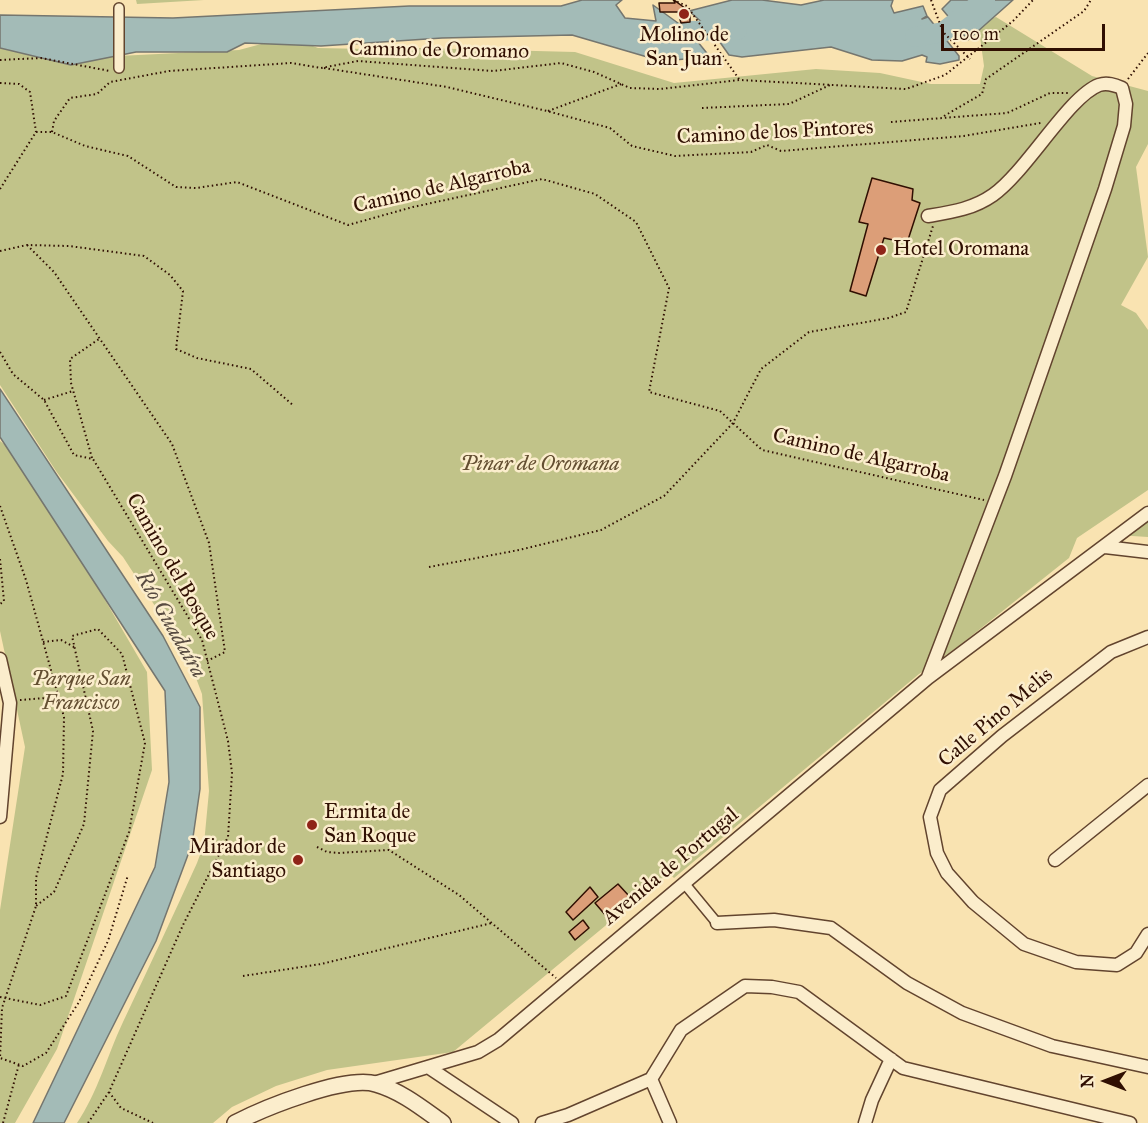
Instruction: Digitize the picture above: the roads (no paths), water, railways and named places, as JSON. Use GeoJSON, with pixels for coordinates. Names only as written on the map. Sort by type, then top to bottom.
{"type":"FeatureCollection","features":[{"type":"Feature","properties":{"kind":"street"},"geometry":{"type":"LineString","coordinates":[[118,8],[119,70]]}},
{"type":"Feature","properties":{"kind":"street"},"geometry":{"type":"LineString","coordinates":[[928,678],[995,502],[1105,189],[1124,126],[1126,104],[1122,88],[1101,84],[1085,93],[1040,148],[995,194],[970,208],[932,215]]}},
{"type":"Feature","properties":{"kind":"street","name":"Avenida de Portugal"},"geometry":{"type":"LineString","coordinates":[[235,1123],[289,1100],[334,1087],[374,1083],[478,1052],[498,1040],[565,986],[928,678],[1148,513]]}},
{"type":"Feature","properties":{"kind":"street"},"geometry":{"type":"LineString","coordinates":[[1105,547],[1148,552]]}},
{"type":"Feature","properties":{"kind":"street","name":"Calle Pino Melis"},"geometry":{"type":"LineString","coordinates":[[1148,637],[1111,652],[1002,736],[940,790],[930,817],[937,852],[947,873],[973,902],[1024,944],[1076,962],[1117,965],[1136,953],[1148,934]]}},
{"type":"Feature","properties":{"kind":"street"},"geometry":{"type":"LineString","coordinates":[[0,659],[10,703],[0,817]]}},
{"type":"Feature","properties":{"kind":"street"},"geometry":{"type":"LineString","coordinates":[[1055,860],[1148,785]]}},
{"type":"Feature","properties":{"kind":"street"},"geometry":{"type":"LineString","coordinates":[[684,883],[717,923],[774,920],[831,928],[907,983],[962,1013],[1053,1046],[1148,1067]]}},
{"type":"Feature","properties":{"kind":"street"},"geometry":{"type":"LineString","coordinates":[[542,1123],[568,1115],[651,1078],[681,1030],[745,986],[772,987],[799,992],[903,1068],[1130,1123]]}},
{"type":"Feature","properties":{"kind":"street"},"geometry":{"type":"LineString","coordinates":[[866,1123],[872,1100],[891,1059]]}},
{"type":"Feature","properties":{"kind":"street"},"geometry":{"type":"LineString","coordinates":[[428,1067],[512,1123]]}},
{"type":"Feature","properties":{"kind":"street"},"geometry":{"type":"LineString","coordinates":[[651,1078],[670,1123]]}},
{"type":"Feature","properties":{"kind":"street"},"geometry":{"type":"LineString","coordinates":[[374,1083],[408,1098],[443,1123]]}},
{"type":"Feature","properties":{"kind":"water"},"geometry":{"type":"Polygon","coordinates":[[[582,0],[622,0],[616,5],[625,18],[656,21],[653,5],[689,31],[710,57],[661,61],[572,35],[442,38],[321,46],[245,43],[227,52],[136,52],[71,65],[0,48],[0,15],[173,18],[409,6],[561,6],[582,0]]]}},
{"type":"Feature","properties":{"kind":"water"},"geometry":{"type":"Polygon","coordinates":[[[732,0],[762,0],[801,5],[824,0],[893,0],[891,6],[894,13],[923,6],[927,16],[922,19],[928,17],[959,56],[959,60],[940,64],[926,62],[927,57],[922,55],[902,61],[872,60],[831,47],[742,57],[729,55],[712,31],[689,11],[732,0]]]}},
{"type":"Feature","properties":{"kind":"water"},"geometry":{"type":"Polygon","coordinates":[[[951,0],[1013,0],[968,40],[942,9],[951,0]]]}},
{"type":"Feature","properties":{"kind":"water"},"geometry":{"type":"Polygon","coordinates":[[[0,389],[163,636],[200,707],[200,789],[192,844],[156,941],[64,1123],[33,1123],[155,867],[169,782],[165,691],[0,437],[0,389]]]}},
{"type":"Feature","properties":{"kind":"waterway","name":"Río Guadaíra"},"geometry":{"type":"LineString","coordinates":[[915,37],[943,32],[985,0]]}},
{"type":"Feature","properties":{"kind":"waterway","name":"Río Guadaíra"},"geometry":{"type":"LineString","coordinates":[[662,36],[689,31],[737,30]]}},
{"type":"Feature","properties":{"kind":"place","name":"Molino de San Juan"},"geometry":{"type":"Point","coordinates":[684,14]}},
{"type":"Feature","properties":{"kind":"place","name":"Hotel Oromana"},"geometry":{"type":"Point","coordinates":[881,250]}},
{"type":"Feature","properties":{"kind":"place","name":"Ermita de San Roque"},"geometry":{"type":"Point","coordinates":[312,825]}},
{"type":"Feature","properties":{"kind":"place","name":"Mirador de Santiago"},"geometry":{"type":"Point","coordinates":[298,860]}},
{"type":"Feature","properties":{"kind":"park label","name":"Pinar de Oromana"},"geometry":{"type":"Point","coordinates":[540,465]}},
{"type":"Feature","properties":{"kind":"park label","name":"Parque San Francisco"},"geometry":{"type":"Point","coordinates":[81,692]}}]}
